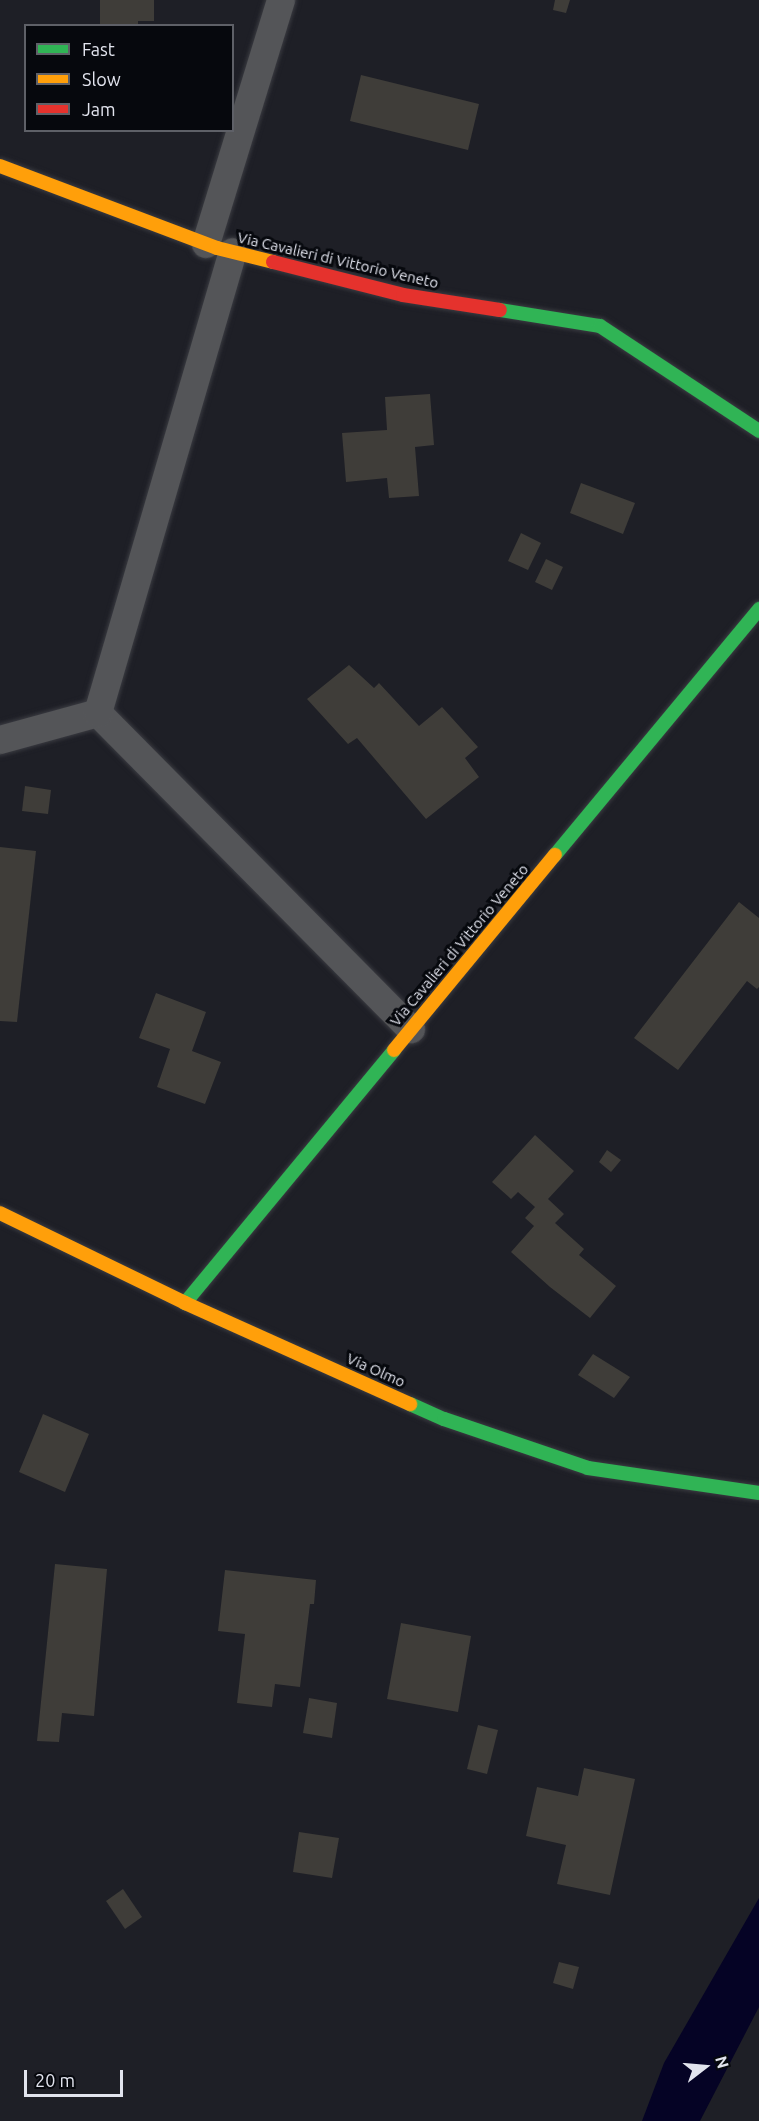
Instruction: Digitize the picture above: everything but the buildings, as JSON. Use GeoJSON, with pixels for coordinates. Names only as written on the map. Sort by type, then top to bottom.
{"type":"FeatureCollection","features":[{"type":"Feature","properties":{"kind":"street"},"geometry":{"type":"LineString","coordinates":[[206,244],[281,0]]}},
{"type":"Feature","properties":{"kind":"street","name":"Via Cavalieri di Vittorio Veneto"},"geometry":{"type":"LineString","coordinates":[[0,166],[206,244],[233,252],[403,295],[600,326],[759,431]]}},
{"type":"Feature","properties":{"kind":"street"},"geometry":{"type":"LineString","coordinates":[[98,713],[233,252]]}},
{"type":"Feature","properties":{"kind":"street","name":"Via Cavalieri di Vittorio Veneto"},"geometry":{"type":"LineString","coordinates":[[185,1304],[759,609]]}},
{"type":"Feature","properties":{"kind":"street"},"geometry":{"type":"LineString","coordinates":[[0,740],[98,713]]}},
{"type":"Feature","properties":{"kind":"street"},"geometry":{"type":"LineString","coordinates":[[98,713],[411,1029]]}},
{"type":"Feature","properties":{"kind":"street","name":"Via Olmo"},"geometry":{"type":"LineString","coordinates":[[0,1213],[185,1304],[444,1419],[588,1468],[738,1492],[759,1493]]}},
{"type":"Feature","properties":{"kind":"water"},"geometry":{"type":"Polygon","coordinates":[[[759,1898],[759,2007],[700,2121],[642,2121],[664,2063],[759,1898]]]}},
{"type":"Feature","properties":{"kind":"traffic: fast"},"geometry":{"type":"LineString","coordinates":[[500,310],[600,326],[759,431]]}},
{"type":"Feature","properties":{"kind":"traffic: fast"},"geometry":{"type":"LineString","coordinates":[[555,855],[759,609]]}},
{"type":"Feature","properties":{"kind":"traffic: fast"},"geometry":{"type":"LineString","coordinates":[[185,1303],[394,1050]]}},
{"type":"Feature","properties":{"kind":"traffic: fast"},"geometry":{"type":"LineString","coordinates":[[410,1404],[444,1419],[588,1468],[759,1493]]}},
{"type":"Feature","properties":{"kind":"traffic: slow"},"geometry":{"type":"LineString","coordinates":[[0,166],[217,248],[273,262]]}},
{"type":"Feature","properties":{"kind":"traffic: slow"},"geometry":{"type":"LineString","coordinates":[[394,1050],[555,855]]}},
{"type":"Feature","properties":{"kind":"traffic: slow"},"geometry":{"type":"LineString","coordinates":[[0,1213],[185,1303],[410,1404]]}},
{"type":"Feature","properties":{"kind":"traffic: jam"},"geometry":{"type":"LineString","coordinates":[[273,262],[403,295],[500,310]]}}]}
